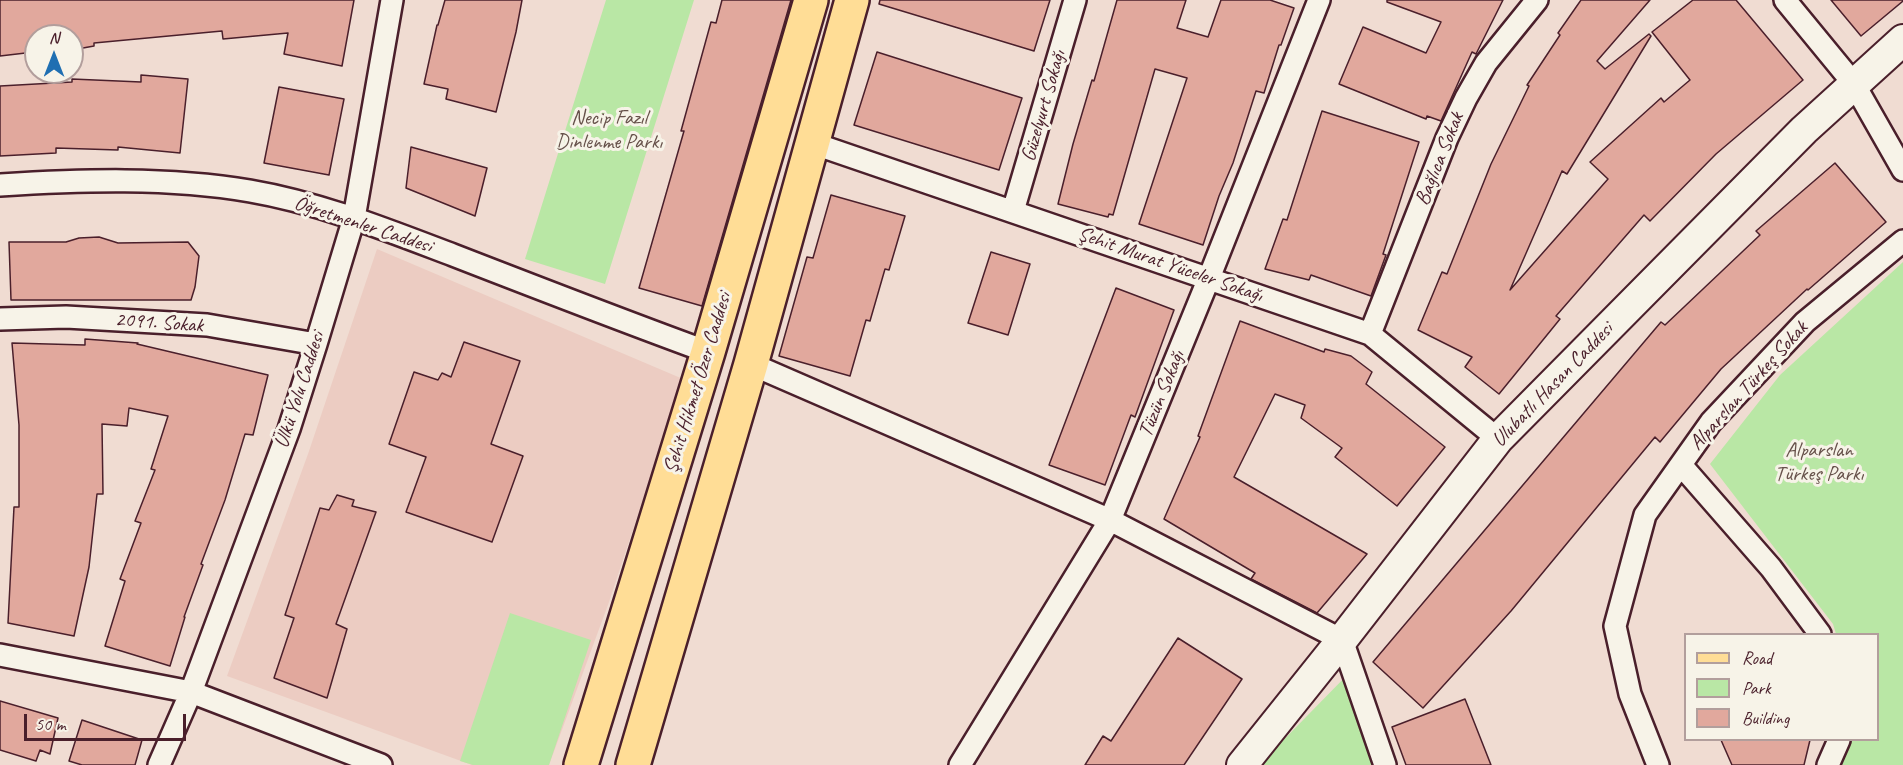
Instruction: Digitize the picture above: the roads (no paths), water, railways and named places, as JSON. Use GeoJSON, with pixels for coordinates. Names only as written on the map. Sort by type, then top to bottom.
{"type":"FeatureCollection","features":[{"type":"Feature","properties":{"kind":"main road","name":"Şehit Hikmet Özer Caddesi"},"geometry":{"type":"LineString","coordinates":[[581,765],[708,352],[812,0]]}},
{"type":"Feature","properties":{"kind":"main road","name":"Şehit Hikmet Özer Caddesi"},"geometry":{"type":"LineString","coordinates":[[633,765],[751,364],[852,0]]}},
{"type":"Feature","properties":{"kind":"main road"},"geometry":{"type":"LineString","coordinates":[[708,352],[751,364]]}},
{"type":"Feature","properties":{"kind":"street","name":"Ülkü Yolu Caddesi"},"geometry":{"type":"LineString","coordinates":[[159,765],[191,692],[289,429],[316,344],[354,218],[392,0]]}},
{"type":"Feature","properties":{"kind":"street","name":"Güzelyurt Sokağı"},"geometry":{"type":"LineString","coordinates":[[1013,211],[1075,0]]}},
{"type":"Feature","properties":{"kind":"street","name":"Tüzün Sokağı"},"geometry":{"type":"LineString","coordinates":[[960,765],[1110,520],[1319,0]]}},
{"type":"Feature","properties":{"kind":"street","name":"Bağlıca Sokak"},"geometry":{"type":"LineString","coordinates":[[1370,334],[1447,138],[1466,98],[1486,63],[1537,0]]}},
{"type":"Feature","properties":{"kind":"street"},"geometry":{"type":"LineString","coordinates":[[1785,0],[1854,84],[1903,170]]}},
{"type":"Feature","properties":{"kind":"street","name":"Ulubatlı Hasan Caddesi"},"geometry":{"type":"LineString","coordinates":[[1242,765],[1498,439],[1804,130],[1903,40]]}},
{"type":"Feature","properties":{"kind":"street","name":"Şehit Murat Yüceler Sokağı"},"geometry":{"type":"LineString","coordinates":[[812,143],[1370,334],[1498,439]]}},
{"type":"Feature","properties":{"kind":"street","name":"Öğretmenler Caddesi"},"geometry":{"type":"LineString","coordinates":[[0,185],[126,182],[213,186],[280,198],[354,218],[708,352]]}},
{"type":"Feature","properties":{"kind":"street","name":"Alparslan Türkeş Sokak"},"geometry":{"type":"LineString","coordinates":[[1658,765],[1630,694],[1615,626],[1645,515],[1711,422],[1805,322],[1903,242]]}},
{"type":"Feature","properties":{"kind":"street","name":"2091. Sokak"},"geometry":{"type":"LineString","coordinates":[[0,319],[66,318],[207,325],[316,344]]}},
{"type":"Feature","properties":{"kind":"street"},"geometry":{"type":"LineString","coordinates":[[751,364],[1110,520],[1342,640],[1385,765]]}},
{"type":"Feature","properties":{"kind":"street"},"geometry":{"type":"LineString","coordinates":[[1681,465],[1771,568],[1819,633]]}},
{"type":"Feature","properties":{"kind":"street"},"geometry":{"type":"LineString","coordinates":[[0,655],[191,692],[381,765]]}},
{"type":"Feature","properties":{"kind":"street"},"geometry":{"type":"LineString","coordinates":[[1828,765],[1839,741]]}},
{"type":"Feature","properties":{"kind":"park label","name":"Necip Fazıl Dinlenme Parkı"},"geometry":{"type":"Point","coordinates":[609,130]}},
{"type":"Feature","properties":{"kind":"park label","name":"Alparslan Türkeş Parkı"},"geometry":{"type":"Point","coordinates":[1819,462]}}]}
